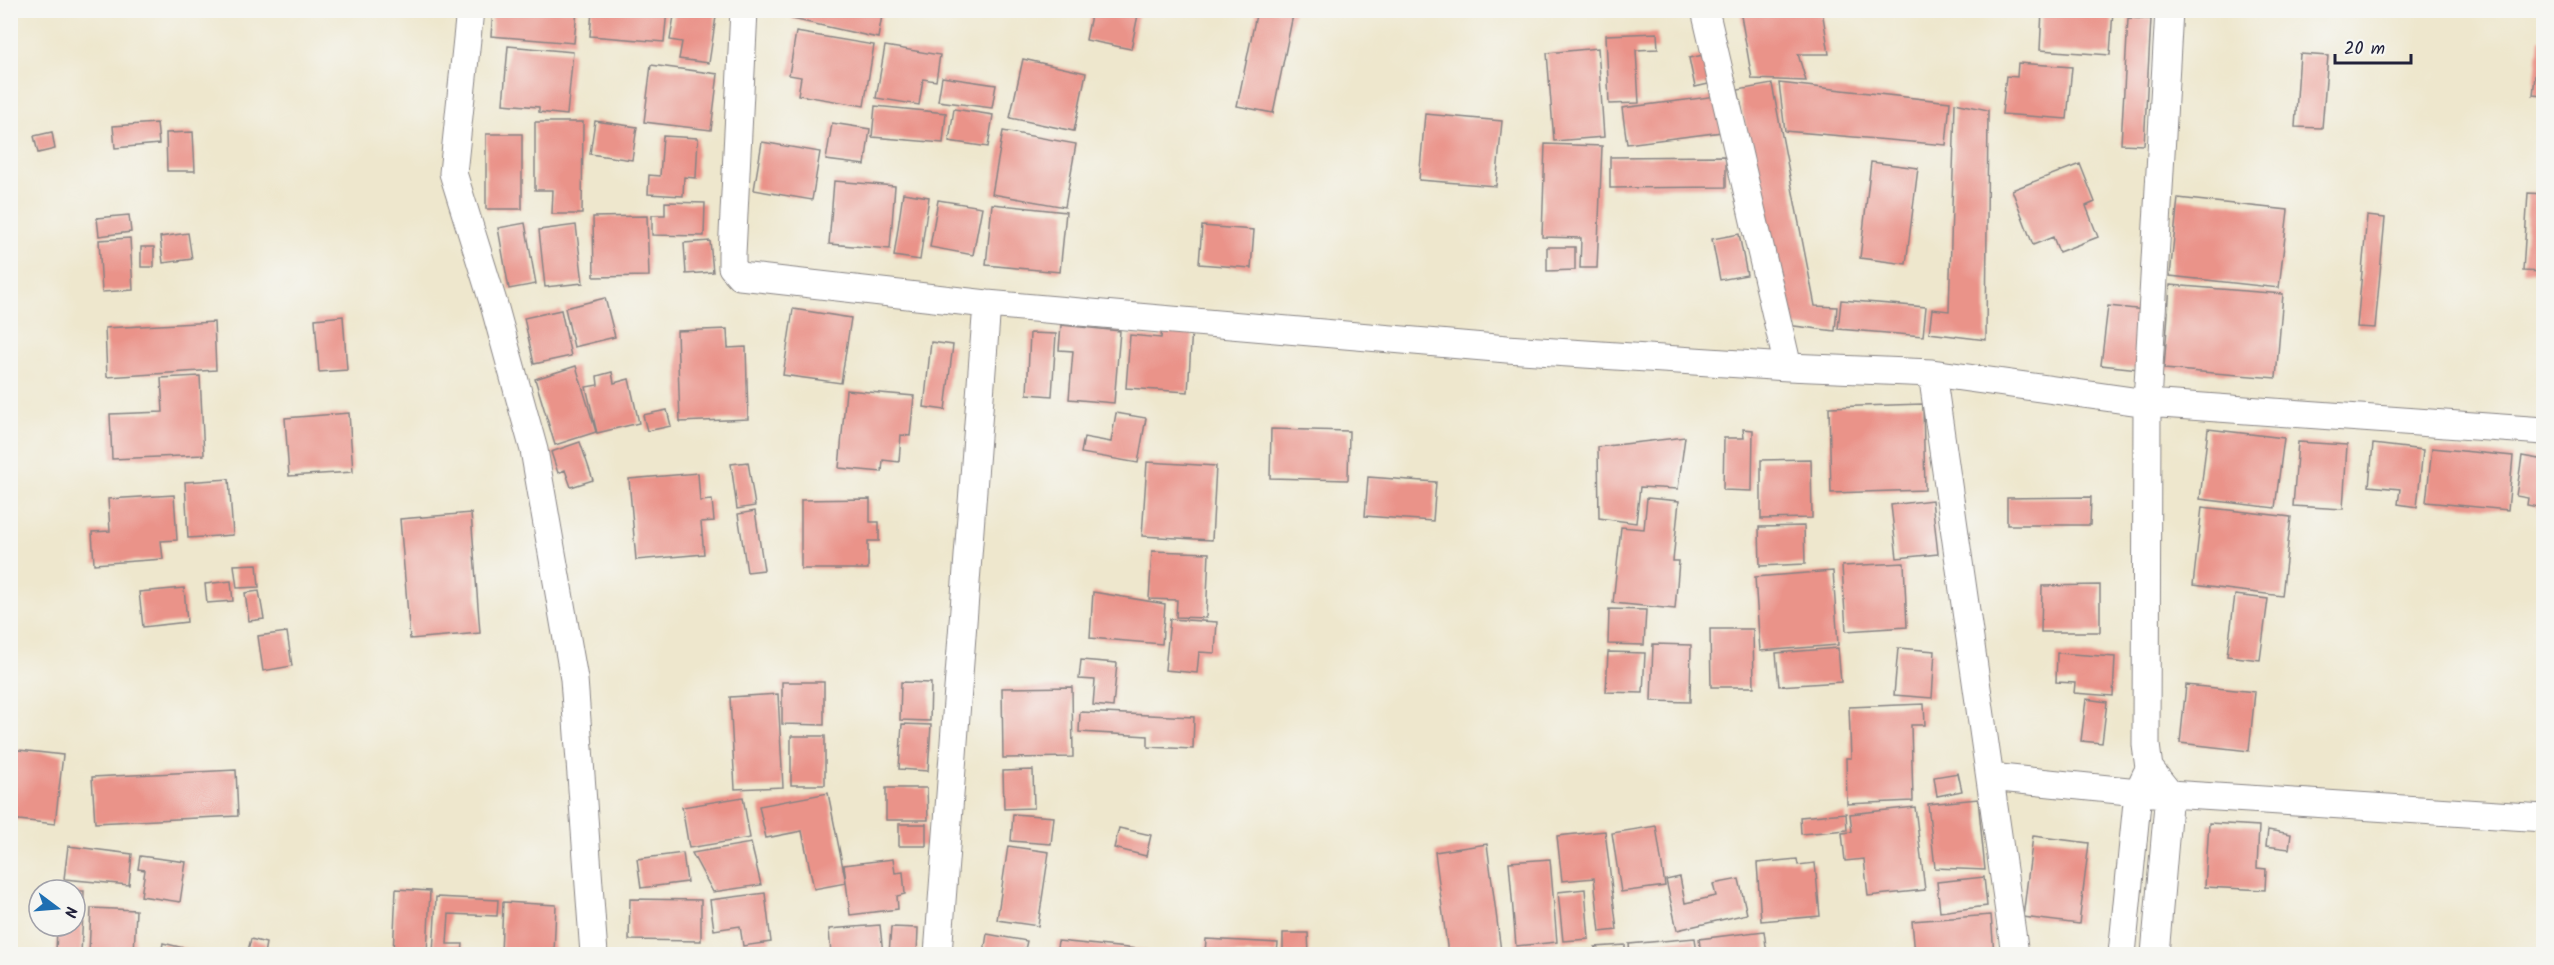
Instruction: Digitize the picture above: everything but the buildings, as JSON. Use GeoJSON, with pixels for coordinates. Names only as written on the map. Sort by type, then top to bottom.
{"type":"FeatureCollection","features":[{"type":"Feature","properties":{"kind":"street"},"geometry":{"type":"LineString","coordinates":[[470,10],[453,173],[494,305],[536,461],[574,679],[594,954]]}},
{"type":"Feature","properties":{"kind":"street"},"geometry":{"type":"LineString","coordinates":[[744,10],[732,267],[740,276],[987,304],[1507,349],[1932,374],[2146,403],[2544,431]]}},
{"type":"Feature","properties":{"kind":"street"},"geometry":{"type":"LineString","coordinates":[[1705,10],[1788,367]]}},
{"type":"Feature","properties":{"kind":"street"},"geometry":{"type":"LineString","coordinates":[[2122,954],[2146,745],[2146,403],[2169,10]]}},
{"type":"Feature","properties":{"kind":"street"},"geometry":{"type":"LineString","coordinates":[[938,954],[987,304]]}},
{"type":"Feature","properties":{"kind":"street"},"geometry":{"type":"LineString","coordinates":[[1932,374],[2015,954]]}},
{"type":"Feature","properties":{"kind":"street"},"geometry":{"type":"LineString","coordinates":[[1990,777],[2143,780],[2169,793],[2544,818]]}},
{"type":"Feature","properties":{"kind":"street"},"geometry":{"type":"LineString","coordinates":[[2155,954],[2169,793]]}}]}
